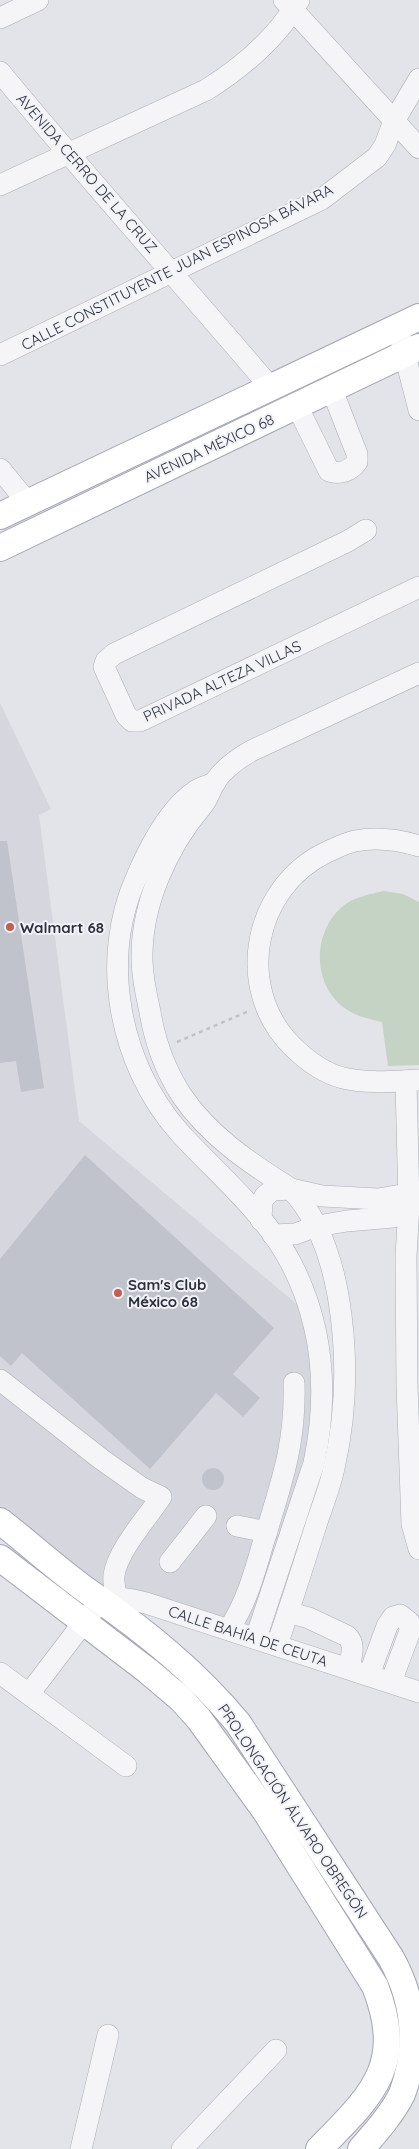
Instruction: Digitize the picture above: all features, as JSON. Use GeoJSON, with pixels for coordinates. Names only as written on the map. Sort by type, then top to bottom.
{"type":"FeatureCollection","features":[{"type":"Feature","properties":{"kind":"main road","name":"AVENIDA MÉXICO 68"},"geometry":{"type":"LineString","coordinates":[[0,516],[408,323]]}},
{"type":"Feature","properties":{"kind":"main road","name":"AVENIDA MÉXICO 68"},"geometry":{"type":"LineString","coordinates":[[0,548],[412,351]]}},
{"type":"Feature","properties":{"kind":"main road","name":"PROLONGACIÓN ÁLVARO OBREGÓN"},"geometry":{"type":"LineString","coordinates":[[0,1521],[110,1600],[193,1674],[218,1699],[238,1723],[402,1977],[408,1991],[414,2023],[413,2055],[408,2077],[393,2110],[361,2149]]}},
{"type":"Feature","properties":{"kind":"main road","name":"PROLONGACIÓN ÁLVARO OBREGÓN"},"geometry":{"type":"LineString","coordinates":[[0,1558],[148,1671],[181,1699],[199,1719],[266,1812],[375,1986],[388,2036],[385,2061],[368,2098],[320,2149]]}},
{"type":"Feature","properties":{"kind":"street"},"geometry":{"type":"LineString","coordinates":[[0,18],[38,0]]}},
{"type":"Feature","properties":{"kind":"street"},"geometry":{"type":"LineString","coordinates":[[0,185],[206,90],[230,76],[256,54],[292,3],[419,148]]}},
{"type":"Feature","properties":{"kind":"street","name":"AVENIDA CERRO DE LA CRUZ"},"geometry":{"type":"LineString","coordinates":[[0,72],[68,154],[172,270],[271,388]]}},
{"type":"Feature","properties":{"kind":"street","name":"CALLE CONSTITUYENTE JUAN ESPINOSA BÁVARA"},"geometry":{"type":"LineString","coordinates":[[0,355],[172,270],[322,199],[377,156],[385,145],[394,121],[419,79]]}},
{"type":"Feature","properties":{"kind":"street"},"geometry":{"type":"LineString","coordinates":[[408,323],[419,410]]}},
{"type":"Feature","properties":{"kind":"street"},"geometry":{"type":"LineString","coordinates":[[297,406],[329,472],[339,473],[350,469],[357,462],[357,454],[332,390]]}},
{"type":"Feature","properties":{"kind":"street"},"geometry":{"type":"LineString","coordinates":[[0,469],[28,503]]}},
{"type":"Feature","properties":{"kind":"street","name":"PRIVADA ALTEZA VILLAS"},"geometry":{"type":"LineString","coordinates":[[366,530],[348,541],[114,654],[106,661],[104,667],[126,716],[132,721],[140,721],[419,587]]}},
{"type":"Feature","properties":{"kind":"street"},"geometry":{"type":"LineString","coordinates":[[277,1645],[334,1470],[344,1402],[344,1353],[340,1309],[334,1277],[317,1226],[309,1212],[291,1189],[248,1161],[202,1121],[183,1098],[172,1080],[159,1050],[146,994],[142,959],[148,909],[166,861],[189,821],[207,800],[215,783],[233,762],[251,751],[419,673]]}},
{"type":"Feature","properties":{"kind":"street"},"geometry":{"type":"LineString","coordinates":[[215,783],[196,790],[167,821],[143,863],[132,887],[119,938],[117,961],[126,1035],[137,1065],[152,1096],[178,1132],[233,1187],[267,1227],[292,1265],[312,1317],[322,1371],[323,1395],[318,1442],[314,1463],[256,1638]]}},
{"type":"Feature","properties":{"kind":"street"},"geometry":{"type":"LineString","coordinates":[[419,846],[385,840],[356,841],[318,856],[291,879],[271,907],[259,939],[257,972],[265,1004],[278,1030],[299,1054],[314,1064],[342,1077],[377,1082],[412,1080],[414,1196],[406,1257],[408,1444],[412,1524],[419,1549]]}},
{"type":"Feature","properties":{"kind":"street"},"geometry":{"type":"LineString","coordinates":[[267,1227],[262,1202],[265,1196],[273,1190],[291,1189],[322,1196],[378,1199],[414,1196]]}},
{"type":"Feature","properties":{"kind":"street"},"geometry":{"type":"LineString","coordinates":[[267,1227],[295,1234],[317,1226],[393,1217],[414,1196]]}},
{"type":"Feature","properties":{"kind":"street"},"geometry":{"type":"LineString","coordinates":[[0,1380],[101,1460],[142,1488],[161,1497],[132,1538],[116,1566],[110,1600],[83,1622],[29,1694]]}},
{"type":"Feature","properties":{"kind":"street"},"geometry":{"type":"LineString","coordinates":[[230,1629],[240,1614],[247,1596],[287,1466],[294,1423],[294,1383]]}},
{"type":"Feature","properties":{"kind":"street"},"geometry":{"type":"LineString","coordinates":[[170,1562],[206,1516]]}},
{"type":"Feature","properties":{"kind":"street"},"geometry":{"type":"LineString","coordinates":[[237,1526],[267,1532]]}},
{"type":"Feature","properties":{"kind":"street","name":"CALLE BAHÍA DE CEUTA"},"geometry":{"type":"LineString","coordinates":[[110,1600],[146,1603],[369,1674],[419,1692]]}},
{"type":"Feature","properties":{"kind":"street"},"geometry":{"type":"LineString","coordinates":[[288,1612],[309,1618],[347,1636],[350,1639],[352,1648],[349,1668]]}},
{"type":"Feature","properties":{"kind":"street"},"geometry":{"type":"LineString","coordinates":[[369,1674],[387,1626],[393,1617],[400,1615],[409,1622],[410,1631],[391,1682]]}},
{"type":"Feature","properties":{"kind":"street"},"geometry":{"type":"LineString","coordinates":[[0,1673],[126,1766]]}},
{"type":"Feature","properties":{"kind":"street"},"geometry":{"type":"LineString","coordinates":[[81,2149],[108,2035]]}},
{"type":"Feature","properties":{"kind":"street"},"geometry":{"type":"LineString","coordinates":[[182,2149],[276,2050]]}},
{"type":"Feature","properties":{"kind":"path"},"geometry":{"type":"LineString","coordinates":[[159,1050],[265,1004]]}},
{"type":"Feature","properties":{"kind":"shaded area"},"geometry":{"type":"Polygon","coordinates":[[[0,703],[51,809],[39,815],[79,1121],[312,1317],[323,1395],[256,1638],[93,1595],[0,1524],[0,703]]]}},
{"type":"Feature","properties":{"kind":"green space"},"geometry":{"type":"Polygon","coordinates":[[[384,891],[403,894],[419,902],[419,1065],[388,1066],[382,1022],[350,1012],[334,999],[326,986],[321,971],[322,941],[327,926],[335,913],[347,903],[384,891]]]}},
{"type":"Feature","properties":{"kind":"building","name":"Walmart 68"},"geometry":{"type":"Polygon","coordinates":[[[0,841],[7,841],[44,1088],[21,1092],[16,1061],[0,1063],[0,841]]]}},
{"type":"Feature","properties":{"kind":"building","name":"Sam's Club México 68"},"geometry":{"type":"Polygon","coordinates":[[[85,1155],[274,1328],[233,1374],[260,1398],[243,1417],[216,1393],[150,1469],[22,1353],[11,1366],[0,1356],[0,1259],[85,1155]]]}},
{"type":"Feature","properties":{"kind":"building"},"geometry":{"type":"Polygon","coordinates":[[[213,1468],[221,1471],[224,1479],[221,1487],[213,1490],[205,1487],[202,1479],[205,1471],[213,1468]]]}},
{"type":"Feature","properties":{"kind":"place","name":"Walmart 68"},"geometry":{"type":"Point","coordinates":[10,927]}},
{"type":"Feature","properties":{"kind":"place","name":"Sam's Club México 68"},"geometry":{"type":"Point","coordinates":[118,1293]}}]}
